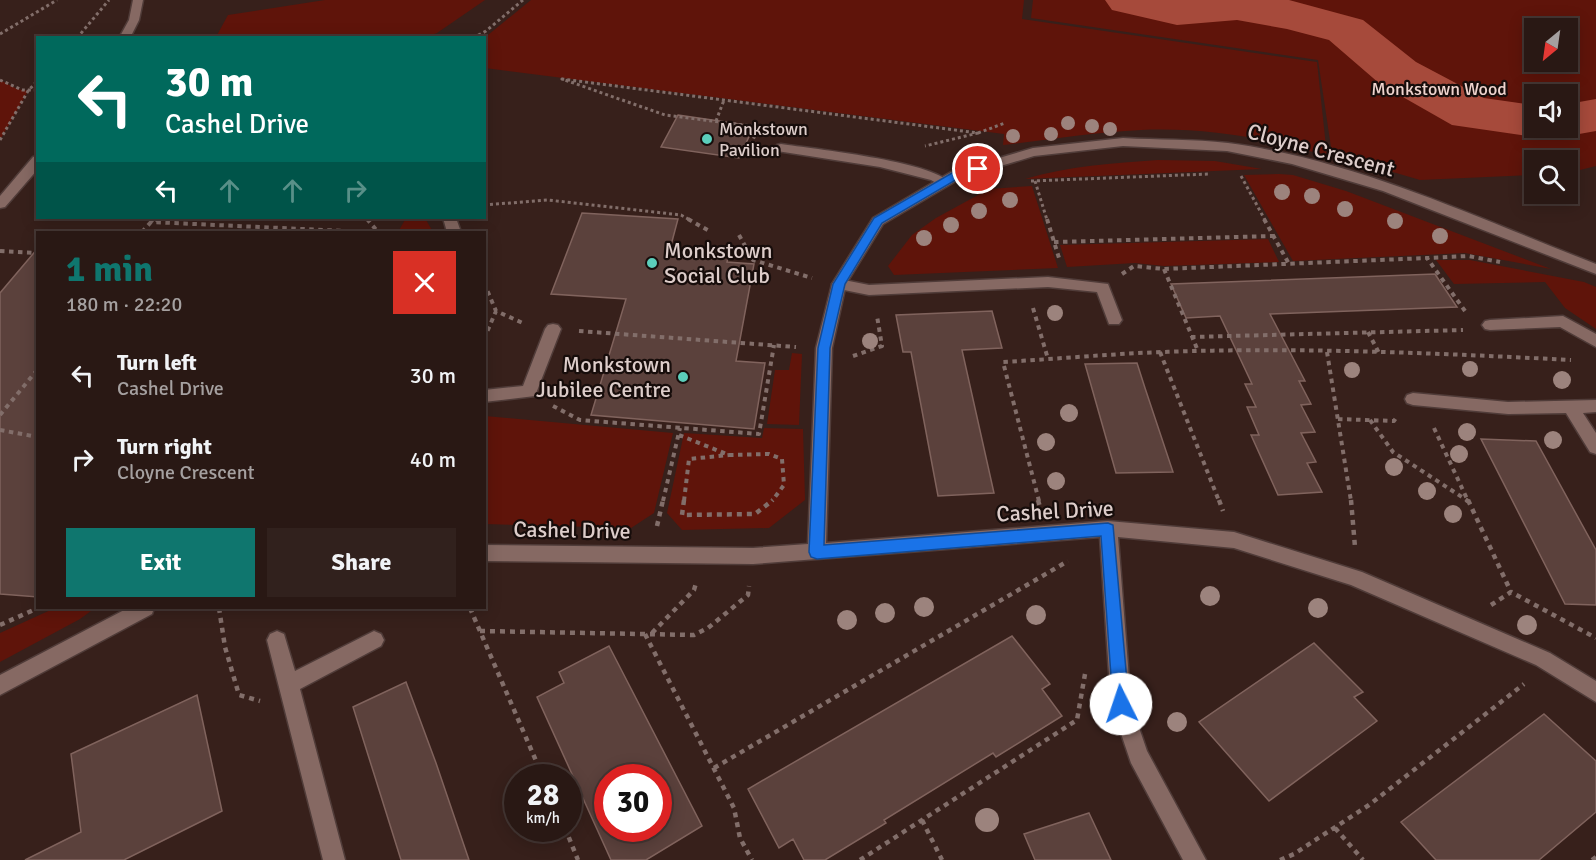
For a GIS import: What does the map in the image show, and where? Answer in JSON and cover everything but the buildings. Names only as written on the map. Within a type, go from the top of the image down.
[{"type":"street","points":[[125,36],[134,20],[138,0]]},
{"type":"street","name":"Cloyne Crescent","points":[[817,552],[824,348],[839,284],[878,221],[956,175],[1034,152],[1123,142],[1227,147],[1294,160],[1388,188],[1596,269]]},
{"type":"street","points":[[781,148],[880,163],[936,177],[943,183]]},
{"type":"street","points":[[0,204],[36,162]]},
{"type":"street","points":[[839,284],[869,290],[1048,282],[1103,288],[1114,320]]},
{"type":"street","points":[[1490,324],[1563,321],[1596,341]]},
{"type":"street","points":[[486,396],[529,392],[553,329]]},
{"type":"street","points":[[1413,399],[1508,408],[1596,406]]},
{"type":"street","points":[[1571,407],[1596,447]]},
{"type":"street","points":[[1108,529],[1121,704],[1137,756],[1195,860]]},
{"type":"street","name":"Cashel Drive","points":[[486,553],[753,556],[1108,529],[1234,540],[1355,578],[1543,659],[1596,692]]},
{"type":"street","points":[[0,685],[133,610]]},
{"type":"street","points":[[277,640],[334,860]]},
{"type":"street","points":[[289,684],[374,640]]},
{"type":"path","points":[[0,34],[57,0]]},
{"type":"path","points":[[79,36],[109,0]]},
{"type":"path","points":[[477,36],[523,0]]},
{"type":"path","points":[[781,148],[751,144],[759,127],[665,115],[562,79],[978,133]]},
{"type":"path","points":[[0,80],[17,89],[36,90]]},
{"type":"path","points":[[0,140],[28,91],[36,82]]},
{"type":"path","points":[[716,121],[724,100]]},
{"type":"path","points":[[916,148],[978,133],[1005,123]]},
{"type":"path","points":[[1289,264],[1239,173],[1272,172],[1294,160]]},
{"type":"path","points":[[978,169],[1023,181],[1215,174]]},
{"type":"path","points":[[1035,181],[1054,242],[1274,236]]},
{"type":"path","points":[[486,205],[548,200],[681,215],[711,232]]},
{"type":"path","points":[[143,231],[152,219]]},
{"type":"path","points":[[151,222],[158,219]]},
{"type":"path","points":[[367,219],[377,231]]},
{"type":"path","points":[[151,222],[345,231]]},
{"type":"path","points":[[739,236],[753,260],[839,284]]},
{"type":"path","points":[[0,251],[36,253]]},
{"type":"path","points":[[1103,288],[1134,266],[1164,269],[1468,256],[1502,262]]},
{"type":"path","points":[[1427,258],[1465,311],[1490,324]]},
{"type":"path","points":[[1164,269],[1198,352]]},
{"type":"path","points":[[486,288],[496,311],[531,327],[824,348]]},
{"type":"path","points":[[486,334],[496,311]]},
{"type":"path","points":[[824,367],[882,346],[877,314]]},
{"type":"path","points":[[1191,337],[1469,330],[1490,324]]},
{"type":"path","points":[[1368,332],[1379,353]]},
{"type":"path","points":[[529,392],[580,420],[759,434],[774,345]]},
{"type":"path","points":[[1047,534],[1003,362],[1160,352],[1379,353],[1573,360]]},
{"type":"path","points":[[1160,352],[1234,540]]},
{"type":"path","points":[[1327,352],[1354,517],[1355,578]]},
{"type":"path","points":[[0,415],[36,372]]},
{"type":"path","points":[[1338,419],[1394,421],[1413,399],[1435,429],[1511,592],[1596,638]]},
{"type":"path","points":[[1370,420],[1393,452],[1469,502]]},
{"type":"path","points":[[650,556],[680,428]]},
{"type":"path","points":[[0,430],[36,437]]},
{"type":"path","points":[[679,435],[729,455],[769,454],[782,459],[784,485],[771,503],[755,514],[682,515],[689,459],[729,455]]},
{"type":"path","points":[[663,476],[669,476]]},
{"type":"path","points":[[714,768],[1056,570],[1108,529]]},
{"type":"path","points":[[480,631],[694,635],[708,628],[748,595],[753,556]]},
{"type":"path","points":[[652,634],[694,590],[704,557]]},
{"type":"path","points":[[1463,624],[1511,592]]},
{"type":"path","points":[[0,625],[36,609]]},
{"type":"path","points":[[219,609],[225,647],[239,695],[295,712]]},
{"type":"path","points":[[470,609],[537,764]]},
{"type":"path","points":[[645,634],[735,808],[740,838],[752,860]]},
{"type":"path","points":[[860,860],[1077,720],[1088,657],[1116,644]]},
{"type":"path","points":[[1280,860],[1294,854],[1369,805],[1525,683],[1543,659]]},
{"type":"path","points":[[922,820],[942,860]]},
{"type":"path","points":[[1335,828],[1363,860]]},
{"type":"path","points":[[571,842],[578,860]]},
{"type":"path","points":[[1592,860],[1596,857]]},
{"type":"green space","points":[[325,0],[485,0],[437,33],[428,36],[217,36],[228,15]]},
{"type":"green space","points":[[531,0],[1024,0],[1022,19],[1317,62],[1327,156],[1258,139],[1188,130],[1124,131],[1003,145],[1004,134],[486,68],[488,35]]},
{"type":"green space","name":"Monkstown Wood","points":[[1033,0],[1596,0],[1596,166],[1578,170],[1578,150],[1524,150],[1524,175],[1420,180],[1332,154],[1318,60],[1031,18]]},
{"type":"green space","points":[[0,80],[17,89],[28,91],[0,140]]},
{"type":"green space","points":[[1158,160],[1215,161],[1262,169],[1025,179],[1075,168]]},
{"type":"green space","points":[[1244,175],[1293,175],[1346,191],[1551,269],[1465,253],[1293,261]]},
{"type":"green space","points":[[1032,186],[1058,268],[894,275],[888,266],[912,235],[936,218],[989,189]]},
{"type":"green space","points":[[405,219],[426,219],[432,231],[399,231]]},
{"type":"green space","points":[[1268,239],[1279,262],[1164,266],[1135,263],[1067,267],[1060,245]]},
{"type":"green space","points":[[1436,260],[1470,260],[1584,282],[1596,287],[1596,329],[1565,308],[1545,282],[1454,284]]},
{"type":"green space","points":[[792,353],[802,354],[799,425],[767,424],[775,370],[789,370]]},
{"type":"green space","points":[[486,416],[673,433],[654,513],[631,528],[486,524]]},
{"type":"green space","points":[[764,428],[803,429],[805,500],[769,528],[682,530],[667,513],[684,433],[762,438]]},
{"type":"green space","points":[[53,609],[94,609],[80,619],[0,662],[0,633]]},
{"type":"waterway","points":[[1129,0],[1177,11],[1237,6],[1292,15],[1346,30],[1398,73],[1471,113],[1524,120]]},
{"type":"waterway","points":[[1578,118],[1596,115]]},
{"type":"place","name":"Monkstown Pavilion","points":[[707,139]]},
{"type":"place","name":"Monkstown Social Club","points":[[652,263]]},
{"type":"place","name":"Monkstown Jubilee Centre","points":[[683,377]]},
{"type":"route","points":[[978,169],[956,175],[878,221],[839,284],[824,348],[817,552],[1108,529],[1121,704]]}]
